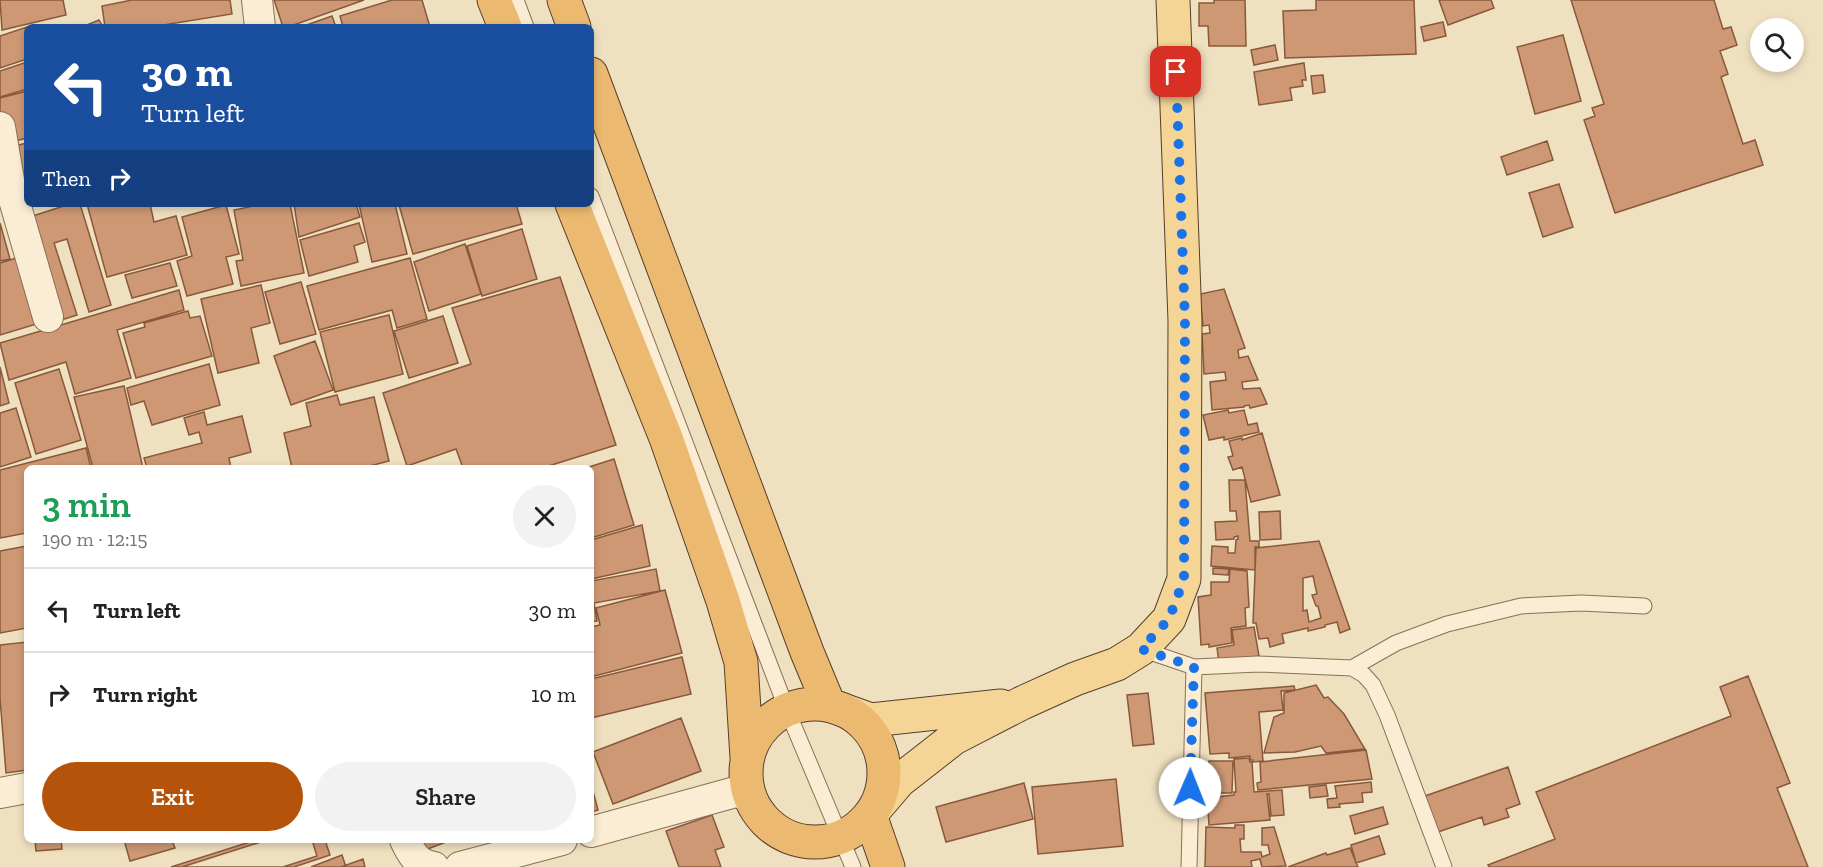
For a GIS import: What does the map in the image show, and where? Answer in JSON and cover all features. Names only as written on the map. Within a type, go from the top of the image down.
[{"type":"highway","points":[[494,0],[503,24]]},
{"type":"highway","points":[[564,0],[573,24]]},
{"type":"highway","points":[[594,82],[807,652],[829,705]]},
{"type":"highway","points":[[573,207],[666,438],[723,600],[741,662],[747,758],[746,780],[751,800],[762,818],[778,832],[807,867]]},
{"type":"highway","points":[[747,758],[754,739],[767,724],[787,710],[802,705],[829,705],[850,713],[872,733],[884,759],[883,789],[870,815],[851,832],[848,858]]},
{"type":"highway","points":[[870,815],[888,867]]},
{"type":"highway","points":[[778,832],[802,841],[828,841],[848,858]]},
{"type":"main road","points":[[870,815],[899,781],[954,738],[1022,703],[1075,679],[1117,664],[1141,649],[1169,619],[1184,579],[1185,321],[1173,0]]},
{"type":"main road","points":[[829,705],[871,720],[1022,703]]},
{"type":"street","points":[[257,0],[260,24]]},
{"type":"street","points":[[0,127],[5,187],[48,317]]},
{"type":"street","points":[[0,793],[24,789]]},
{"type":"street","points":[[594,831],[740,791],[751,800]]},
{"type":"street","points":[[406,843],[411,853],[424,865],[434,867]]},
{"type":"street","points":[[460,867],[551,843]]},
{"type":"lane","points":[[516,0],[525,24]]},
{"type":"lane","points":[[594,204],[787,710],[848,858]]},
{"type":"lane","points":[[1352,668],[1396,643],[1437,628],[1521,606],[1581,603],[1644,606]]},
{"type":"lane","points":[[1141,649],[1194,667],[1258,664],[1352,668],[1364,675],[1372,685],[1387,715],[1444,867]]},
{"type":"lane","points":[[1189,867],[1194,667]]},
{"type":"building","points":[[0,0],[63,0],[66,15],[2,30]]},
{"type":"building","points":[[132,0],[230,0],[232,14],[170,24],[105,24],[102,6]]},
{"type":"building","points":[[274,0],[364,0],[296,24],[282,24]]},
{"type":"building","points":[[392,0],[422,0],[429,24],[342,24],[340,16]]},
{"type":"building","points":[[1214,0],[1245,0],[1246,46],[1209,46],[1208,26],[1199,26],[1199,3],[1214,3]]},
{"type":"building","points":[[1316,0],[1414,0],[1416,54],[1285,58],[1283,11],[1316,10]]},
{"type":"building","points":[[1439,0],[1491,0],[1494,8],[1448,25]]},
{"type":"building","points":[[1571,0],[1714,0],[1723,29],[1731,27],[1737,45],[1720,51],[1728,74],[1721,77],[1743,144],[1755,140],[1763,165],[1615,213],[1584,120],[1595,116],[1592,108],[1604,104]]},
{"type":"building","points":[[332,16],[335,24],[309,24]]},
{"type":"building","points":[[99,20],[101,24],[89,24]]},
{"type":"building","points":[[1443,22],[1446,36],[1424,41],[1421,27]]},
{"type":"building","points":[[24,28],[24,60],[0,68],[0,36]]},
{"type":"building","points":[[1563,35],[1581,101],[1535,114],[1517,47]]},
{"type":"building","points":[[1275,45],[1278,60],[1254,65],[1251,50]]},
{"type":"building","points":[[24,63],[24,90],[0,97],[0,71]]},
{"type":"building","points":[[1304,63],[1306,80],[1302,80],[1303,86],[1290,88],[1292,100],[1259,105],[1254,72]]},
{"type":"building","points":[[1323,75],[1325,92],[1313,94],[1311,76]]},
{"type":"building","points":[[24,92],[24,139],[8,143],[0,113],[0,98]]},
{"type":"building","points":[[1547,141],[1553,160],[1507,175],[1501,157]]},
{"type":"building","points":[[24,144],[24,188],[6,148]]},
{"type":"building","points":[[1559,184],[1573,227],[1543,237],[1529,193]]},
{"type":"building","points":[[61,207],[81,207],[111,305],[89,312],[67,239],[54,243],[77,315],[55,322],[23,219]]},
{"type":"building","points":[[88,207],[151,207],[154,222],[176,216],[187,255],[107,277]]},
{"type":"building","points":[[227,207],[239,254],[226,257],[233,284],[187,296],[177,261],[192,256],[182,217]]},
{"type":"building","points":[[248,207],[291,207],[304,273],[241,286],[236,261],[243,260],[234,210]]},
{"type":"building","points":[[294,207],[357,207],[360,217],[299,237]]},
{"type":"building","points":[[360,207],[396,207],[407,254],[372,262]]},
{"type":"building","points":[[400,207],[517,207],[522,224],[413,254]]},
{"type":"building","points":[[0,223],[10,259],[0,261]]},
{"type":"building","points":[[359,223],[365,242],[354,246],[358,262],[309,276],[300,240]]},
{"type":"building","points":[[522,229],[537,279],[482,296],[467,246]]},
{"type":"building","points":[[465,244],[481,294],[429,311],[414,262]]},
{"type":"building","points":[[23,256],[43,322],[0,335],[0,263]]},
{"type":"building","points":[[410,258],[427,319],[397,328],[392,310],[319,330],[307,286]]},
{"type":"building","points":[[170,263],[177,286],[132,298],[125,275]]},
{"type":"building","points":[[560,277],[616,445],[552,465],[462,465],[456,449],[407,465],[383,393],[471,364],[452,308]]},
{"type":"building","points":[[301,282],[316,334],[280,344],[265,292]]},
{"type":"building","points":[[261,285],[270,323],[251,328],[259,363],[218,373],[201,299]]},
{"type":"building","points":[[1224,289],[1245,348],[1238,350],[1239,358],[1248,356],[1258,380],[1242,382],[1243,389],[1260,388],[1267,404],[1250,408],[1249,405],[1212,410],[1210,382],[1226,380],[1225,372],[1204,374],[1202,334],[1210,333],[1209,325],[1203,326],[1200,294]]},
{"type":"building","points":[[179,290],[184,310],[117,330],[131,378],[75,394],[66,362],[9,380],[0,343]]},
{"type":"building","points":[[188,311],[190,318],[200,316],[212,356],[136,378],[123,333],[145,327],[144,323]]},
{"type":"building","points":[[389,315],[403,374],[335,392],[320,332]]},
{"type":"building","points":[[443,316],[458,363],[409,378],[394,331]]},
{"type":"building","points":[[315,341],[333,390],[291,405],[274,356]]},
{"type":"building","points":[[209,364],[220,405],[152,425],[144,401],[131,405],[127,388]]},
{"type":"building","points":[[0,367],[9,403],[0,406]]},
{"type":"building","points":[[59,369],[81,440],[36,454],[15,383]]},
{"type":"building","points":[[124,386],[142,465],[92,465],[74,397]]},
{"type":"building","points":[[337,395],[340,405],[374,397],[389,461],[374,465],[291,465],[284,433],[311,426],[306,403]]},
{"type":"building","points":[[16,408],[31,457],[0,467],[0,413]]},
{"type":"building","points":[[1228,410],[1229,413],[1244,410],[1248,425],[1257,423],[1259,432],[1224,440],[1224,437],[1209,440],[1203,415]]},
{"type":"building","points":[[204,412],[207,425],[242,416],[251,452],[229,458],[230,465],[146,465],[144,458],[202,443],[199,432],[189,435],[184,418]]},
{"type":"building","points":[[1262,433],[1280,495],[1251,502],[1242,467],[1233,470],[1228,457],[1233,456],[1229,441],[1242,438],[1242,440]]},
{"type":"building","points":[[86,448],[90,465],[24,465],[24,534],[0,538],[0,470]]},
{"type":"building","points":[[614,459],[634,525],[594,537],[594,465]]},
{"type":"building","points":[[1229,480],[1245,480],[1250,541],[1259,541],[1259,547],[1255,547],[1255,570],[1211,566],[1212,546],[1228,547],[1228,553],[1235,553],[1238,539],[1238,536],[1234,539],[1216,540],[1215,522],[1237,521],[1236,511],[1230,511]]},
{"type":"building","points":[[1280,511],[1281,539],[1260,540],[1259,512]]},
{"type":"building","points":[[642,525],[650,566],[594,578],[594,539]]},
{"type":"building","points":[[1319,541],[1350,629],[1340,633],[1337,622],[1308,631],[1308,628],[1282,634],[1284,643],[1270,647],[1268,638],[1259,639],[1256,623],[1253,623],[1256,548]],"holes":[[[1313,576],[1317,594],[1312,595],[1321,618],[1309,622],[1307,610],[1303,611],[1303,578]]]},
{"type":"building","points":[[24,547],[24,629],[0,633],[0,551]]},
{"type":"building","points":[[1213,568],[1229,569],[1228,575],[1213,574]]},
{"type":"building","points":[[656,569],[660,591],[594,603],[594,580]]},
{"type":"building","points":[[1230,569],[1247,571],[1249,607],[1245,608],[1246,626],[1231,628],[1232,643],[1209,647],[1209,644],[1201,645],[1198,597],[1211,595],[1211,582],[1229,582]]},
{"type":"building","points":[[665,590],[682,653],[594,676],[594,626],[600,625],[596,608]]},
{"type":"building","points":[[594,603],[597,621],[594,622]]},
{"type":"building","points":[[1254,627],[1259,656],[1219,662],[1217,648],[1234,645],[1232,630]]},
{"type":"building","points":[[24,642],[24,770],[6,773],[0,698],[0,645]]},
{"type":"building","points":[[682,657],[691,694],[594,717],[594,678]]},
{"type":"building","points":[[1748,676],[1790,783],[1777,788],[1808,867],[1489,867],[1488,865],[1555,839],[1536,792],[1731,716],[1720,687]]},
{"type":"building","points":[[1316,685],[1324,698],[1328,697],[1344,714],[1365,749],[1326,753],[1321,746],[1295,752],[1264,753],[1274,717],[1284,713],[1284,693]]},
{"type":"building","points":[[1294,686],[1295,690],[1281,691],[1283,710],[1259,712],[1263,761],[1253,762],[1250,756],[1229,758],[1229,753],[1210,754],[1205,693]]},
{"type":"building","points":[[1148,693],[1154,744],[1133,746],[1127,695]]},
{"type":"building","points":[[681,718],[701,771],[613,804],[594,752]]},
{"type":"building","points":[[1366,750],[1372,779],[1258,790],[1257,783],[1261,782],[1260,762]]},
{"type":"building","points":[[1249,758],[1252,762],[1254,792],[1282,790],[1284,815],[1271,816],[1269,794],[1267,794],[1270,820],[1209,825],[1207,798],[1234,795],[1236,792],[1234,759]]},
{"type":"building","points":[[1209,761],[1233,761],[1232,793],[1208,793]]},
{"type":"building","points":[[1508,767],[1520,804],[1506,809],[1509,817],[1484,825],[1482,817],[1435,833],[1422,797]]},
{"type":"building","points":[[1116,779],[1123,846],[1038,854],[1032,787]]},
{"type":"building","points":[[1371,782],[1372,792],[1362,793],[1363,802],[1339,804],[1340,807],[1328,808],[1327,799],[1337,798],[1335,786]]},
{"type":"building","points":[[1024,783],[1033,819],[946,842],[936,807]]},
{"type":"building","points":[[1326,785],[1328,796],[1310,798],[1309,787]]},
{"type":"building","points":[[594,795],[598,810],[594,811]]},
{"type":"building","points":[[1383,807],[1388,824],[1355,834],[1350,816]]},
{"type":"building","points":[[712,815],[724,847],[715,850],[721,867],[679,867],[666,831]]},
{"type":"building","points":[[1235,825],[1244,825],[1244,839],[1240,839],[1241,852],[1261,852],[1262,857],[1270,854],[1268,845],[1262,845],[1262,828],[1274,827],[1286,866],[1262,867],[1260,859],[1251,861],[1252,867],[1205,867],[1206,827],[1235,828]]},
{"type":"building","points":[[1379,836],[1385,854],[1356,863],[1351,845]]},
{"type":"building","points":[[35,843],[61,843],[62,849],[36,851]]},
{"type":"building","points":[[125,843],[173,843],[175,848],[130,861]]},
{"type":"building","points":[[247,843],[313,843],[317,856],[283,867],[171,867]]},
{"type":"building","points":[[258,843],[326,843],[330,855],[294,867],[182,867]]},
{"type":"building","points":[[417,843],[443,843],[420,852]]},
{"type":"building","points":[[1350,848],[1358,867],[1288,867],[1326,853],[1327,855]]},
{"type":"building","points":[[342,855],[346,867],[311,867]]},
{"type":"building","points":[[363,859],[365,867],[341,867]]},
{"type":"route","points":[[1176,72],[1185,321],[1184,579],[1169,619],[1141,649],[1194,667],[1190,788]]}]
